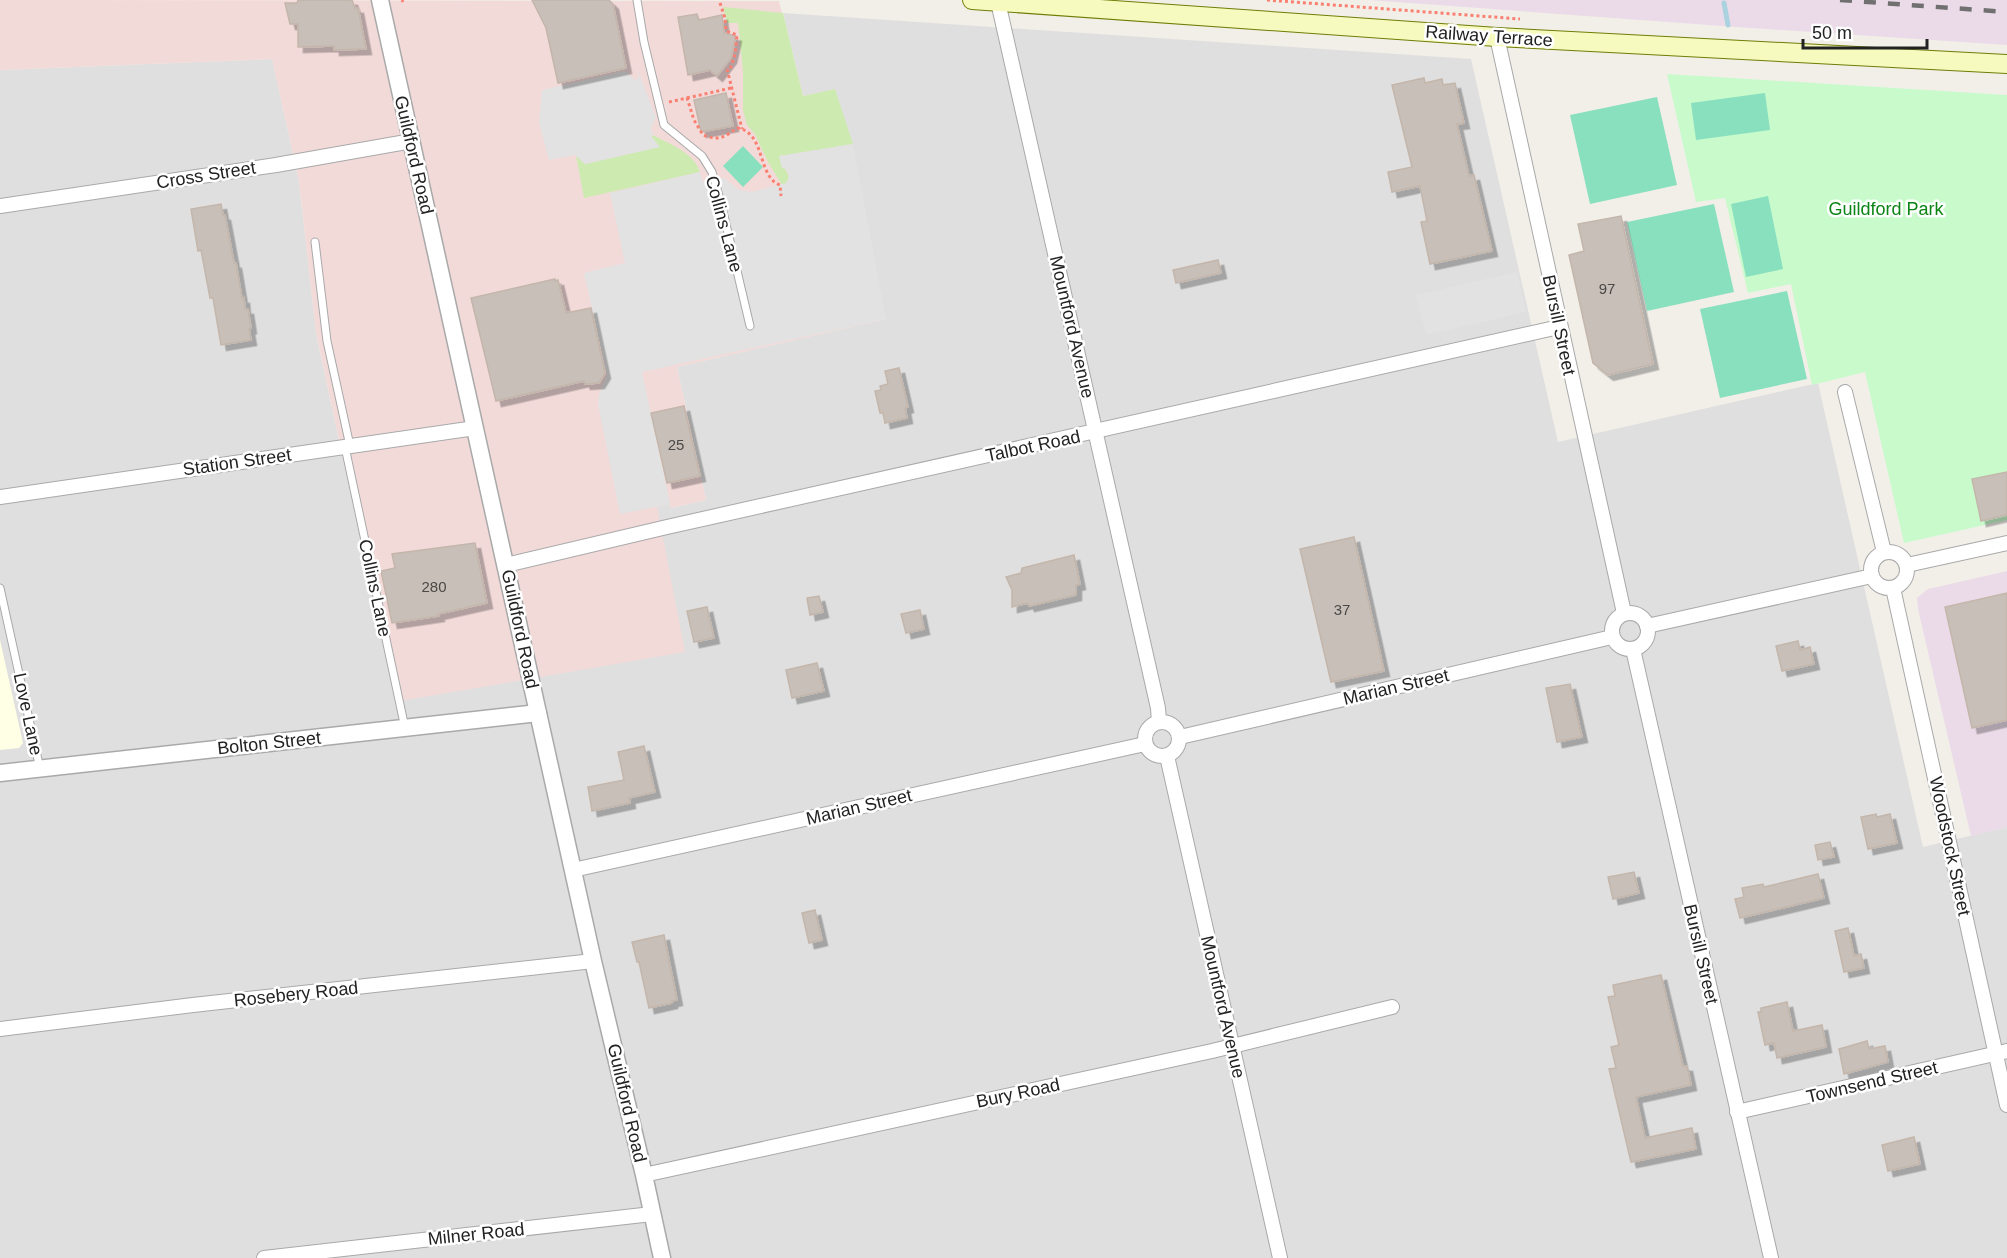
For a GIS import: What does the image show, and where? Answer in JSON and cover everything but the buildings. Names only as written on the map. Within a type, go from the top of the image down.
[{"type":"main road","name":"Railway Terrace","points":[[972,0],[1497,37],[2007,64]]},
{"type":"street","name":"Guildford Road","points":[[380,0],[592,961],[662,1258]]},
{"type":"street","name":"Mountford Avenue","points":[[998,2],[1158,708],[1159,722]]},
{"type":"street","name":"Bursill Street","points":[[1497,37],[1559,327],[1624,613]]},
{"type":"street","name":"Cross Street","points":[[0,206],[276,165],[412,141]]},
{"type":"street","name":"Talbot Road","points":[[506,565],[1559,327]]},
{"type":"street","points":[[1845,392],[1884,552]]},
{"type":"street","name":"Station Street","points":[[0,497],[475,428]]},
{"type":"street","points":[[1907,565],[2007,543]]},
{"type":"street","points":[[1884,552],[1895,552],[1907,565],[1905,579],[1893,588],[1878,584],[1872,576],[1872,564],[1878,555],[1884,552]]},
{"type":"street","points":[[1647,626],[1872,576]]},
{"type":"street","name":"Woodstock Street","points":[[1893,588],[2001,1053],[2007,1105]]},
{"type":"street","points":[[1624,613],[1636,613],[1641,616],[1647,626],[1645,640],[1633,649],[1623,648],[1612,637],[1612,625],[1624,613]]},
{"type":"street","name":"Marian Street","points":[[1180,737],[1612,637]]},
{"type":"street","name":"Bursill Street","points":[[1633,649],[1771,1258]]},
{"type":"street","name":"Bolton Street","points":[[0,773],[538,713]]},
{"type":"street","points":[[1159,722],[1175,727],[1180,737],[1176,751],[1162,757],[1151,753],[1145,738],[1149,728],[1159,722]]},
{"type":"street","name":"Marian Street","points":[[573,870],[1146,744]]},
{"type":"street","name":"Mountford Avenue","points":[[1167,756],[1280,1258]]},
{"type":"street","name":"Rosebery Road","points":[[0,1029],[193,1005],[592,961]]},
{"type":"street","name":"Bury Road","points":[[644,1175],[1232,1046],[1392,1007]]},
{"type":"street","name":"Townsend Street","points":[[1737,1112],[2001,1053]]},
{"type":"street","name":"Milner Road","points":[[264,1258],[652,1214]]},
{"type":"lane","name":"Collins Lane","points":[[637,0],[664,125],[702,156],[712,172],[750,326]]},
{"type":"lane","name":"Collins Lane","points":[[315,242],[327,341],[405,728]]},
{"type":"lane","name":"Love Lane","points":[[0,588],[40,769]]},
{"type":"path","points":[[1267,0],[1521,19]]},
{"type":"path","points":[[720,3],[725,18],[726,32],[737,34],[735,54],[731,67],[727,69],[742,129],[755,140],[774,183],[780,185],[781,196]]},
{"type":"path","points":[[658,104],[731,88]]},
{"type":"path","points":[[687,98],[696,126],[703,135],[713,139],[720,138],[737,128],[742,129]]},
{"type":"shaded area","points":[[0,0],[779,1],[803,96],[835,89],[886,319],[677,367],[706,500],[671,508],[670,504],[657,507],[685,652],[395,702],[316,333],[299,181],[272,59],[0,70]]},
{"type":"shaded area","points":[[1369,0],[2007,0],[2007,45],[1736,27]]},
{"type":"shaded area","points":[[783,13],[1471,59],[1558,442],[1818,383],[1923,847],[2007,827],[2007,1258],[0,1258],[0,70],[272,59],[299,181],[316,333],[395,702],[657,506],[670,504],[671,508],[706,500],[677,367],[886,319],[835,89],[803,96]]},
{"type":"shaded area","points":[[636,66],[656,117],[651,128],[653,135],[651,136],[660,147],[585,164],[575,155],[549,160],[539,123],[542,90],[625,71],[636,81],[639,76]]},
{"type":"shaded area","points":[[853,144],[886,319],[642,372],[670,504],[620,514],[598,404],[599,394],[607,375],[584,273],[625,263],[610,193],[700,172],[703,182],[724,178],[739,190],[752,192],[786,183],[789,177],[787,170],[782,168],[779,156]]},
{"type":"shaded area","points":[[1517,272],[1526,312],[1426,335],[1416,295]]},
{"type":"shaded area","points":[[2007,571],[2007,827],[1971,836],[1917,598],[1928,589]]},
{"type":"shaded area","points":[[0,640],[23,743],[19,748],[0,750]]},
{"type":"green space","points":[[723,7],[783,13],[803,96],[835,89],[853,144],[780,156],[789,177],[782,185],[755,134],[747,125],[743,110],[743,71],[738,23],[727,23]]},
{"type":"green space","name":"Guildford Park","points":[[1667,74],[2007,95],[2007,520],[1904,543],[1865,372],[1812,385],[1791,284],[1748,293],[1725,198],[1696,202]]},
{"type":"green space","points":[[1765,93],[1770,130],[1696,140],[1691,103]]},
{"type":"green space","points":[[1657,97],[1677,185],[1590,204],[1570,115]]},
{"type":"green space","points":[[651,136],[687,154],[693,159],[700,172],[584,198],[576,155],[585,164],[659,147]]},
{"type":"green space","points":[[743,146],[763,167],[743,187],[723,166]]},
{"type":"green space","points":[[1768,196],[1783,269],[1746,277],[1731,204]]},
{"type":"green space","points":[[1714,204],[1734,292],[1647,311],[1627,222]]},
{"type":"green space","points":[[1787,291],[1807,379],[1720,398],[1700,309]]},
{"type":"waterway","points":[[1724,3],[1728,25]]},
{"type":"railway","points":[[1840,0],[2007,12]]}]
